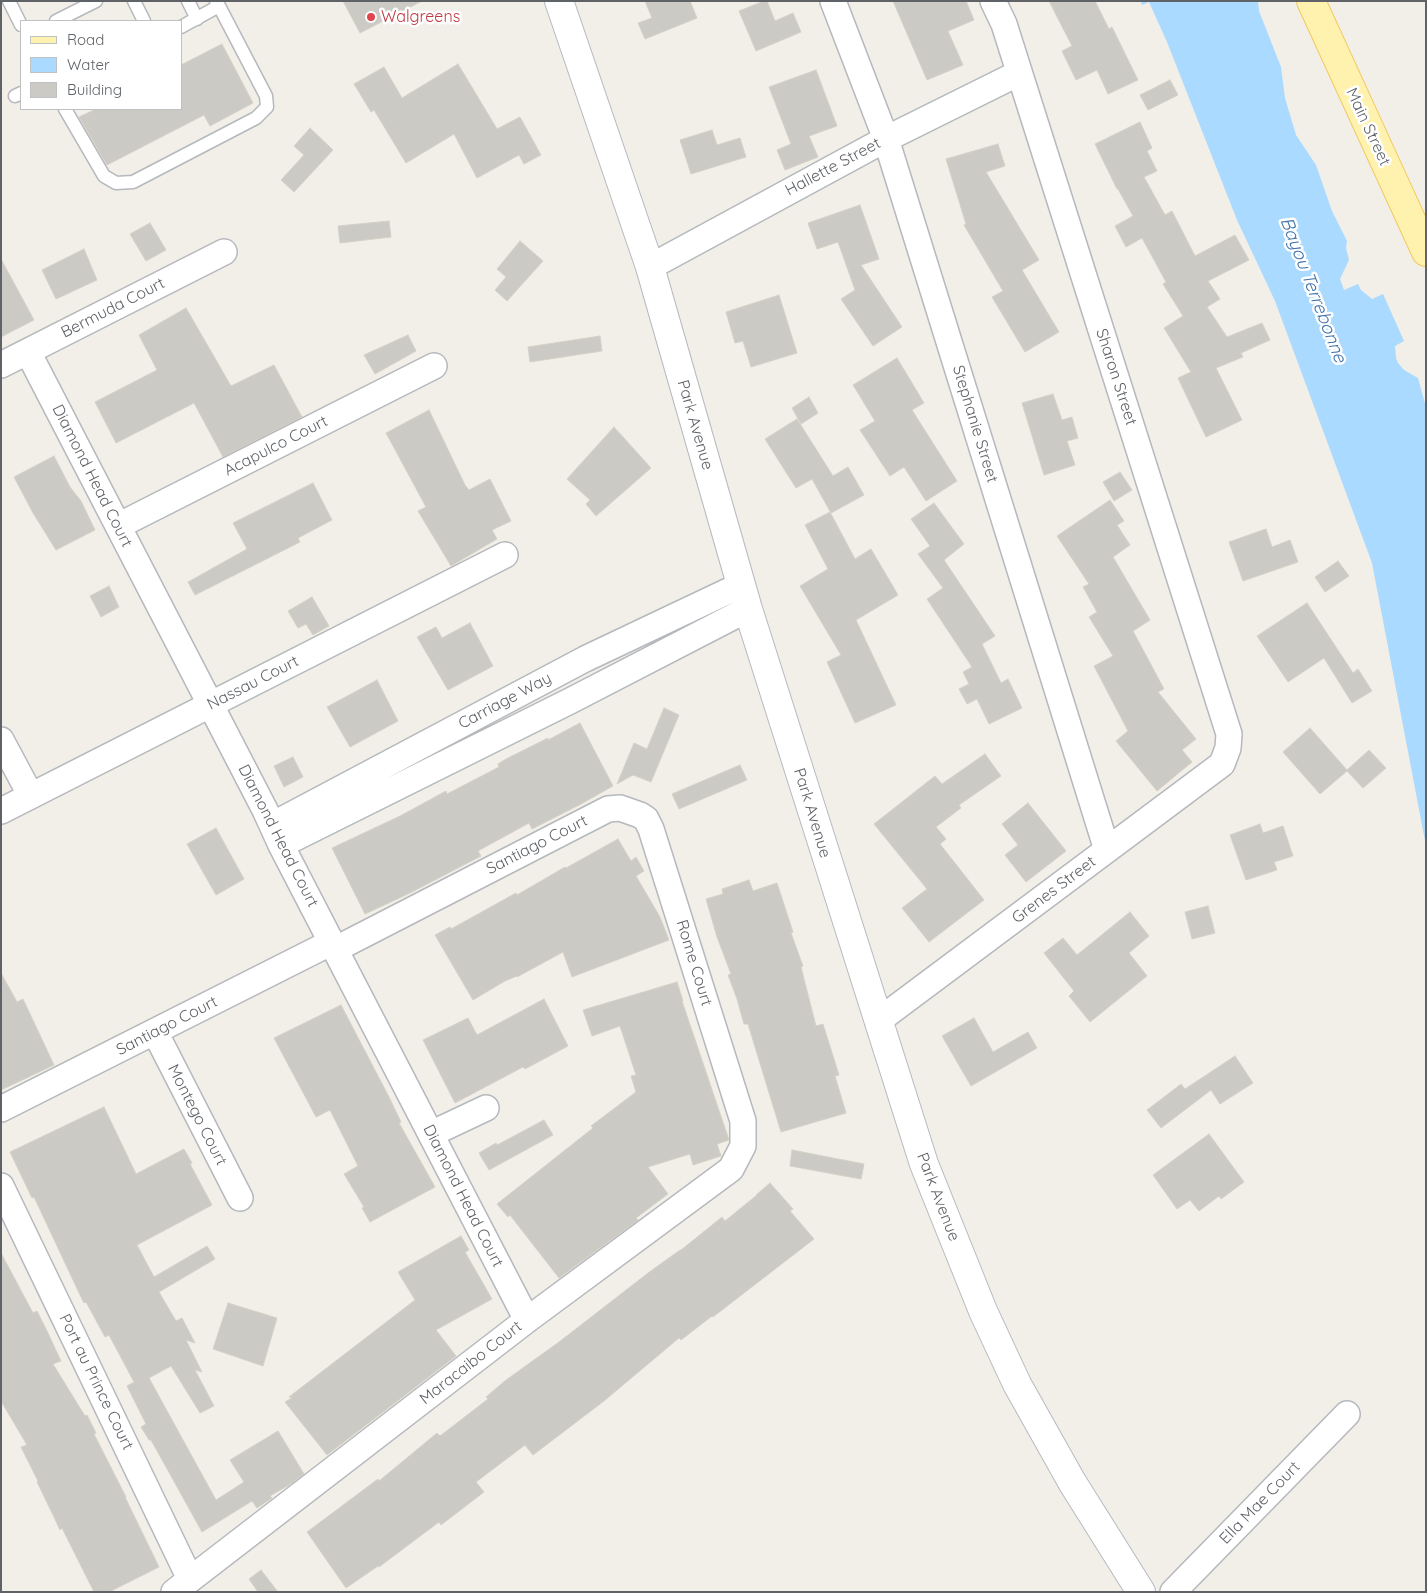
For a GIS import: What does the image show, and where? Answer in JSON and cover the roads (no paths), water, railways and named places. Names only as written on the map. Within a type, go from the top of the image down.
[{"type":"main road","name":"Park Avenue","points":[[559,1],[650,267],[745,597],[924,1164],[991,1327],[1018,1384],[1072,1482],[1141,1592]]},
{"type":"main road","name":"Main Street","points":[[1311,1],[1426,252]]},
{"type":"street","name":"Stephanie Street","points":[[833,1],[886,139],[1107,850]]},
{"type":"street","name":"Sharon Street","points":[[994,1],[1004,24],[1229,734],[1228,748],[1225,755]]},
{"type":"street","name":"Hallette Street","points":[[650,267],[886,139],[1019,73]]},
{"type":"street","name":"Bermuda Court","points":[[1,365],[224,252]]},
{"type":"street","name":"Diamond Head Court","points":[[28,352],[527,1320]]},
{"type":"street","name":"Acapulco Court","points":[[118,526],[434,366]]},
{"type":"street","name":"Nassau Court","points":[[1,811],[505,554]]},
{"type":"street","name":"Carriage Way","points":[[276,835],[502,719],[585,658],[745,597]]},
{"type":"street","points":[[1,740],[31,796]]},
{"type":"street","name":"Grenes Street","points":[[878,1021],[1222,764],[1225,755]]},
{"type":"street","name":"Santiago Court","points":[[1,1109],[608,809],[620,808],[634,813]]},
{"type":"street","name":"Rome Court","points":[[634,813],[646,819],[652,829],[743,1122]]},
{"type":"street","name":"Montego Court","points":[[154,1032],[240,1198]]},
{"type":"street","points":[[431,1134],[486,1108]]},
{"type":"street","name":"Maracaibo Court","points":[[182,1585],[527,1320],[731,1169],[743,1146],[743,1122]]},
{"type":"street","name":"Port au Prince Court","points":[[1,1186],[182,1585]]},
{"type":"street","name":"Ella Mae Court","points":[[1173,1592],[1347,1414]]},
{"type":"lane","points":[[9,1],[20,23]]},
{"type":"lane","points":[[58,20],[96,1]]},
{"type":"lane","points":[[134,1],[144,20]]},
{"type":"lane","points":[[188,1],[197,18]]},
{"type":"lane","points":[[66,110],[104,176],[116,183],[133,182],[256,118],[266,107],[266,96],[217,4],[182,27]]},
{"type":"water","name":"Bayou Terrebonne","points":[[1141,1],[1258,1],[1259,11],[1281,67],[1285,98],[1296,135],[1316,165],[1332,211],[1347,241],[1346,248],[1349,260],[1340,279],[1344,290],[1358,284],[1361,290],[1372,299],[1383,294],[1404,341],[1395,346],[1398,363],[1404,370],[1418,378],[1426,407],[1426,846],[1372,563],[1275,301],[1237,220],[1167,42],[1149,2],[1142,5]]},
{"type":"place","name":"Walgreens","points":[[371,17]]}]
